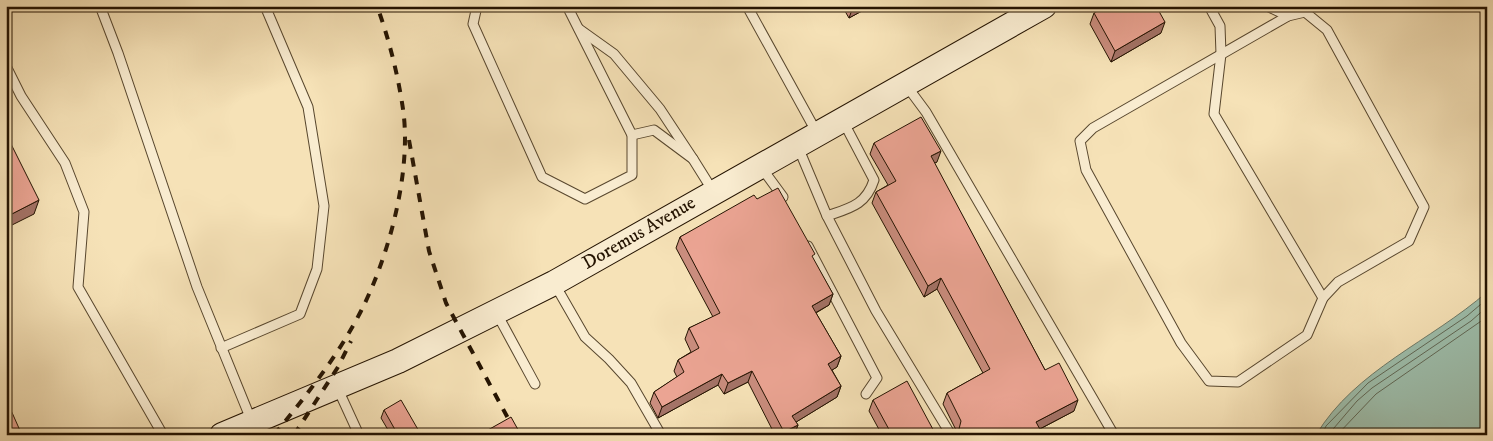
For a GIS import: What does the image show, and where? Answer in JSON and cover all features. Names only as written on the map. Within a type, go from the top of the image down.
[{"type":"main road","name":"Doremus Avenue","points":[[222,435],[398,360],[554,283],[712,191],[1044,6]]},
{"type":"lane","points":[[100,6],[122,63],[197,287],[252,422]]},
{"type":"lane","points":[[221,348],[300,314],[317,270],[324,206],[308,107],[265,6]]},
{"type":"lane","points":[[477,6],[473,24],[542,176],[585,199],[632,175],[632,135],[566,6]]},
{"type":"lane","points":[[747,6],[817,133]]},
{"type":"lane","points":[[1209,6],[1220,26],[1221,54],[1214,114],[1323,298]]},
{"type":"lane","points":[[1267,6],[1288,16]]},
{"type":"lane","points":[[1304,12],[1327,30],[1424,207],[1409,241],[1338,282],[1323,298],[1307,335],[1238,382],[1209,381],[1181,343],[1086,170],[1080,141],[1093,128],[1288,16],[1304,12]]},
{"type":"lane","points":[[578,28],[614,54],[660,109],[694,159],[712,191]]},
{"type":"lane","points":[[6,66],[21,96],[64,163],[84,212],[78,288],[163,435]]},
{"type":"lane","points":[[905,84],[926,112],[1114,435]]},
{"type":"lane","points":[[827,216],[852,208],[863,200],[870,193],[874,180],[842,119]]},
{"type":"lane","points":[[632,135],[654,130],[694,159]]},
{"type":"lane","points":[[797,144],[827,216],[876,311],[951,435]]},
{"type":"lane","points":[[759,165],[786,203]]},
{"type":"lane","points":[[804,238],[877,378],[866,394]]},
{"type":"lane","points":[[554,283],[585,337],[631,383],[661,435]]},
{"type":"lane","points":[[496,311],[535,384]]},
{"type":"lane","points":[[337,387],[359,435]]},
{"type":"water","points":[[1487,292],[1487,435],[1316,435],[1332,412],[1372,374],[1465,310]]},
{"type":"building","points":[[1107,6],[1156,6],[1165,22],[1115,51],[1094,13]]},
{"type":"building","points":[[921,117],[941,151],[931,156],[1045,370],[1059,363],[1078,400],[1036,422],[1043,435],[961,435],[959,429],[961,421],[947,393],[990,369],[941,278],[928,286],[876,192],[896,181],[874,143]]},
{"type":"building","points":[[6,134],[39,200],[6,217]]},
{"type":"building","points":[[778,188],[815,254],[812,256],[833,294],[812,306],[841,356],[828,364],[841,386],[792,416],[798,425],[784,432],[752,371],[728,383],[722,374],[662,407],[654,392],[684,372],[678,360],[699,348],[689,328],[720,313],[680,237],[754,195],[757,199]]},
{"type":"building","points":[[907,381],[936,435],[892,435],[873,400]]},
{"type":"building","points":[[6,399],[22,435],[6,435]]},
{"type":"building","points":[[401,400],[420,433],[417,435],[398,435],[384,410]]},
{"type":"building","points":[[511,417],[521,435],[479,435]]},
{"type":"railway","points":[[274,435],[321,375],[352,328],[381,265],[396,213],[404,159],[405,133],[403,109],[393,57],[377,6]]},
{"type":"railway","points":[[409,140],[429,251],[446,303],[517,435]]},
{"type":"railway","points":[[294,435],[338,367],[351,341]]}]
